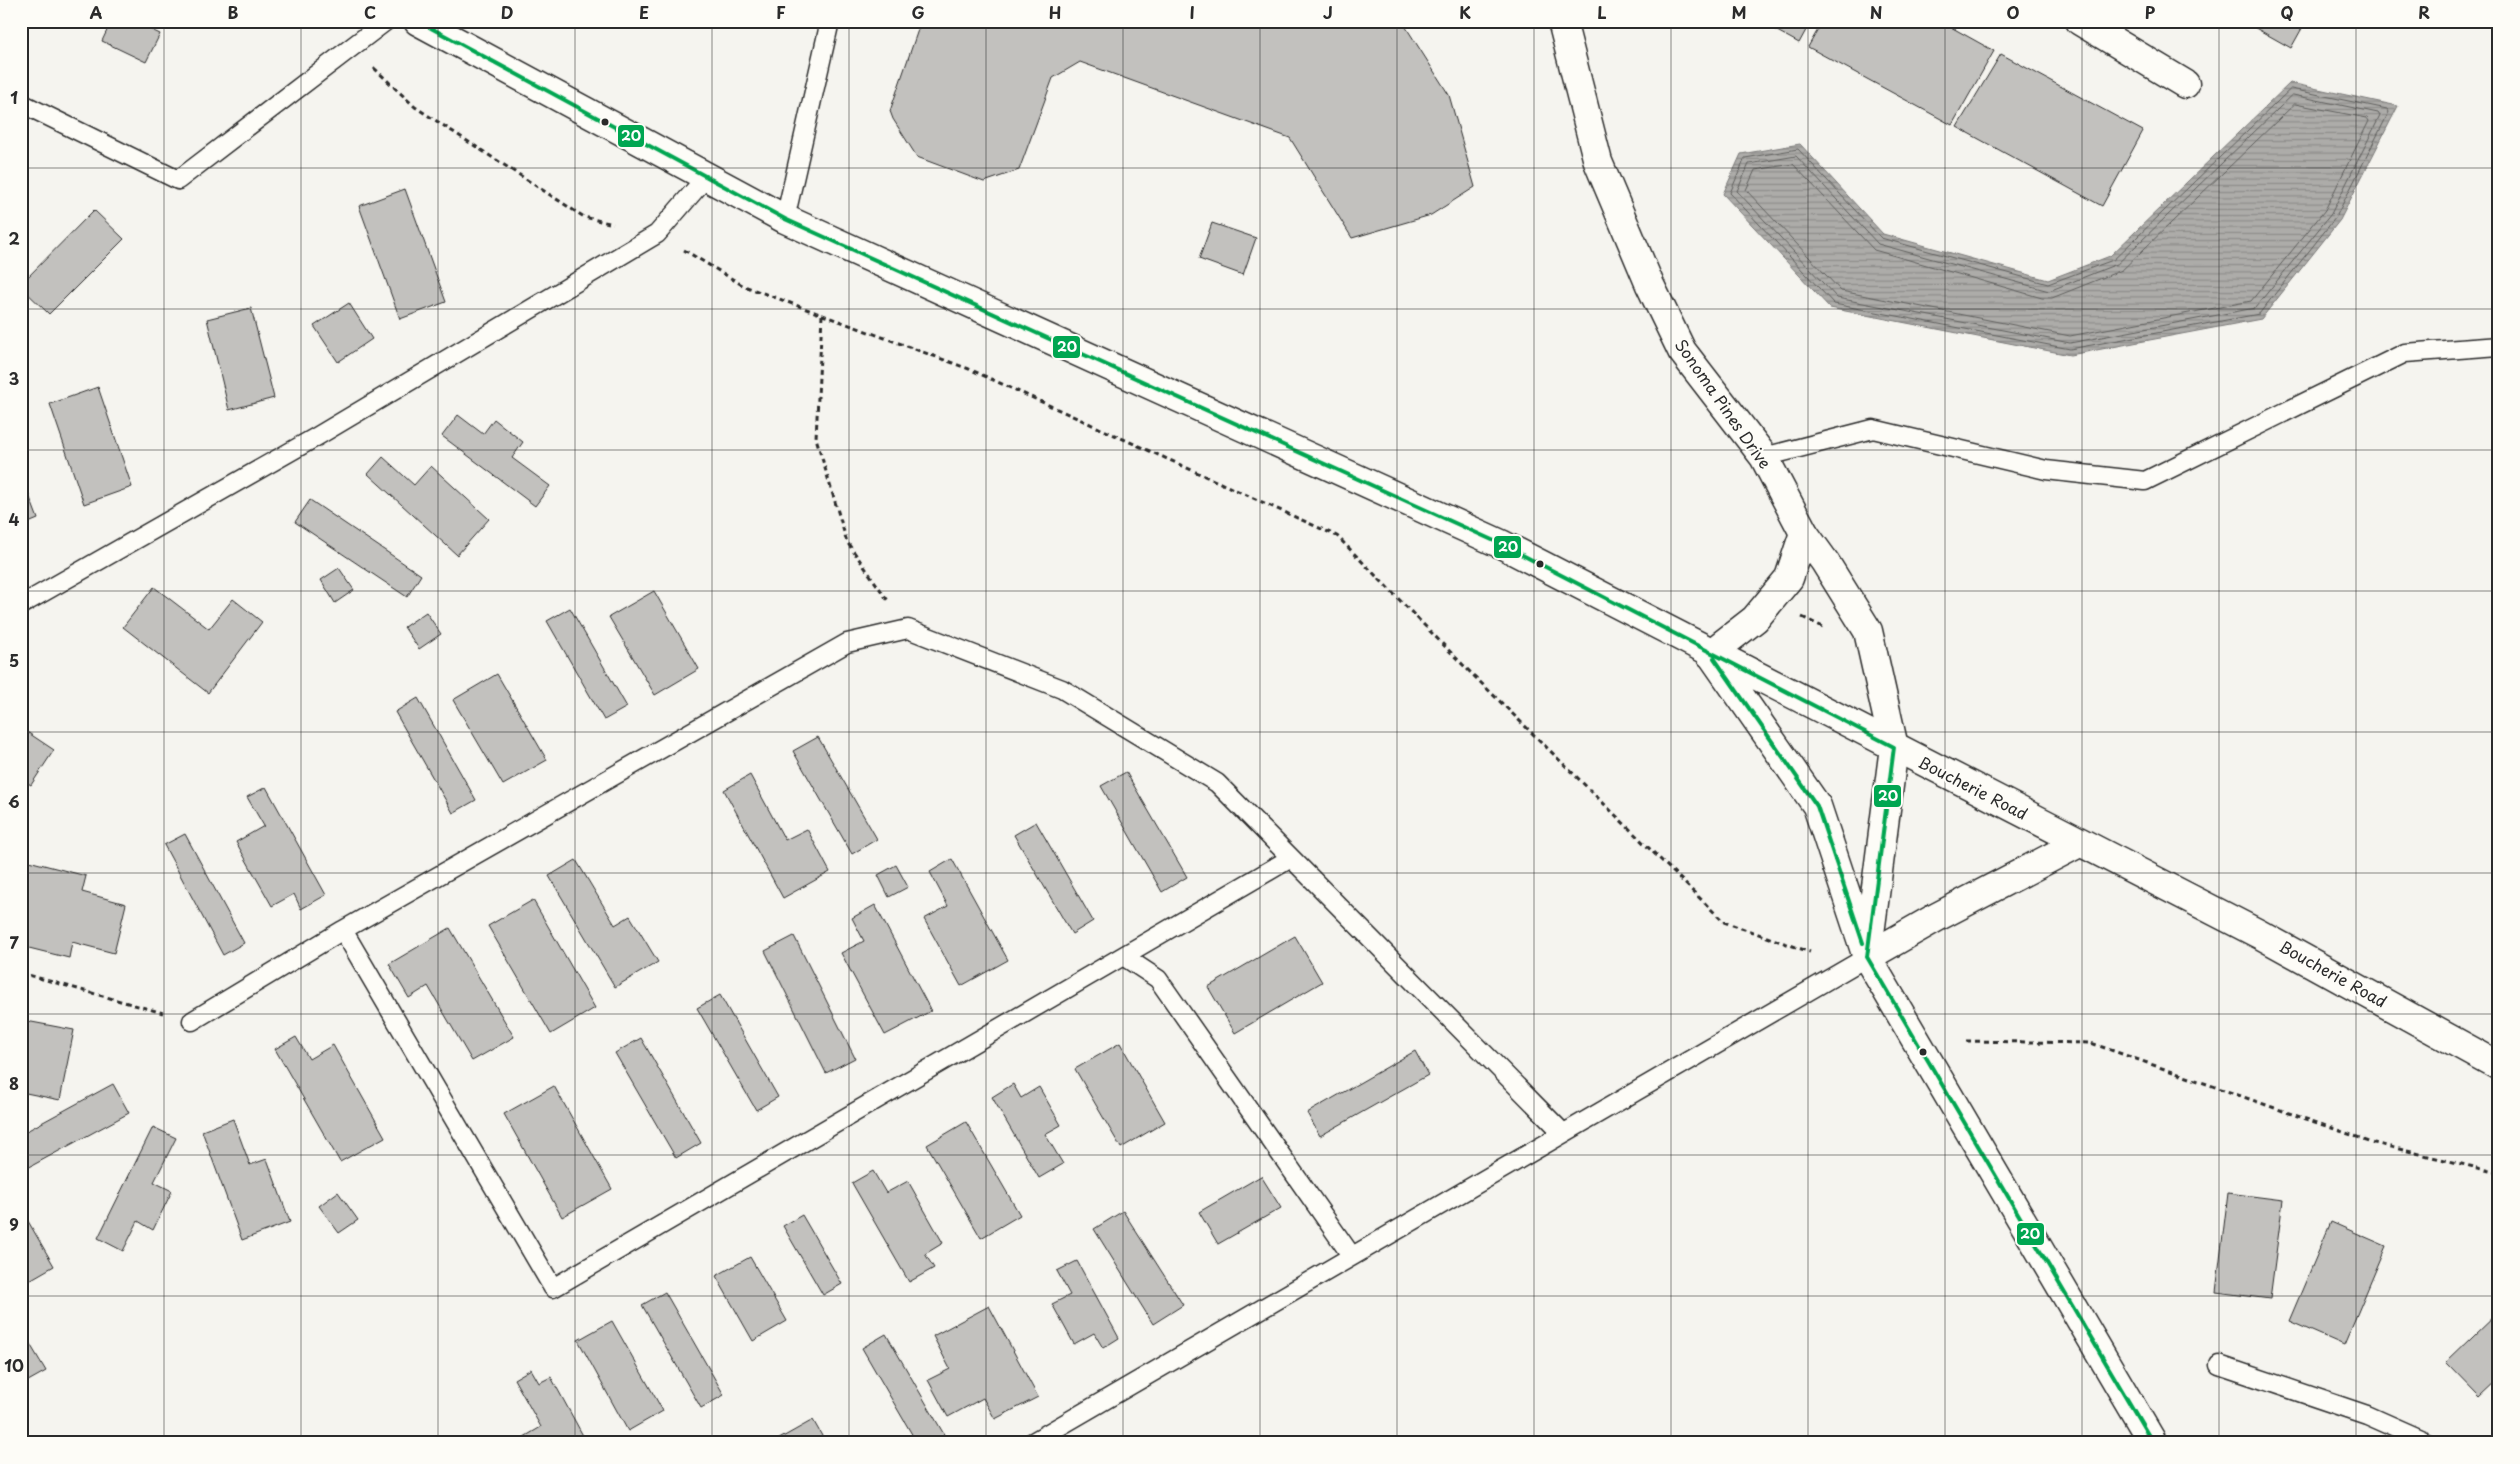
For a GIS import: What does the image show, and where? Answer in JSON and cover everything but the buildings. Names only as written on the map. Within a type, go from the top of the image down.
[{"type":"main road","name":"Boucherie Road","points":[[418,21],[785,219],[1501,544],[1710,654],[2259,934],[2499,1066]]},
{"type":"main road","name":"Sonoma Pines Drive","points":[[1562,21],[1598,162],[1650,285],[1682,351],[1764,457],[1804,533],[1825,562],[1868,631],[1894,747],[1868,957]]},
{"type":"main road","points":[[2080,21],[2185,84]]},
{"type":"main road","points":[[1804,533],[1789,578],[1755,619],[1710,654],[1817,806],[1868,957],[2152,1443]]},
{"type":"main road","points":[[1868,957],[1937,917],[2078,843]]},
{"type":"lane","points":[[21,103],[178,180],[386,21]]},
{"type":"lane","points":[[785,219],[830,21]]},
{"type":"lane","points":[[21,605],[316,437],[657,234],[707,176]]},
{"type":"lane","points":[[1764,457],[1873,429],[2046,470],[2145,481],[2406,353],[2499,346]]},
{"type":"lane","points":[[192,1021],[343,930],[847,644],[908,629],[1062,689],[1217,783],[1563,1133]]},
{"type":"lane","points":[[343,930],[553,1288],[1291,858]]},
{"type":"lane","points":[[1123,956],[1158,979],[1351,1255]]},
{"type":"lane","points":[[1031,1443],[1351,1255],[1868,957]]},
{"type":"lane","points":[[2219,1365],[2367,1415],[2430,1443]]},
{"type":"path","points":[[352,47],[415,107],[584,217],[657,234],[744,286],[969,369],[1337,536],[1470,672],[1724,922],[1810,952]]},
{"type":"path","points":[[822,315],[816,438],[847,542],[908,629]]},
{"type":"path","points":[[1796,614],[1831,632]]},
{"type":"path","points":[[21,973],[192,1021]]},
{"type":"path","points":[[1966,1041],[2090,1043],[2374,1143],[2499,1173]]},
{"type":"water","points":[[2290,83],[2398,106],[2340,220],[2261,319],[2070,355],[1830,308],[1723,194],[1741,154],[1800,144],[1883,234],[2048,280],[2110,256]]},
{"type":"transit line","name":"20","points":[[418,21],[785,219],[1501,544],[1894,747],[1867,957],[2153,1443]]},
{"type":"transit line","name":"20","points":[[1714,658],[1817,806],[1863,943]]}]
